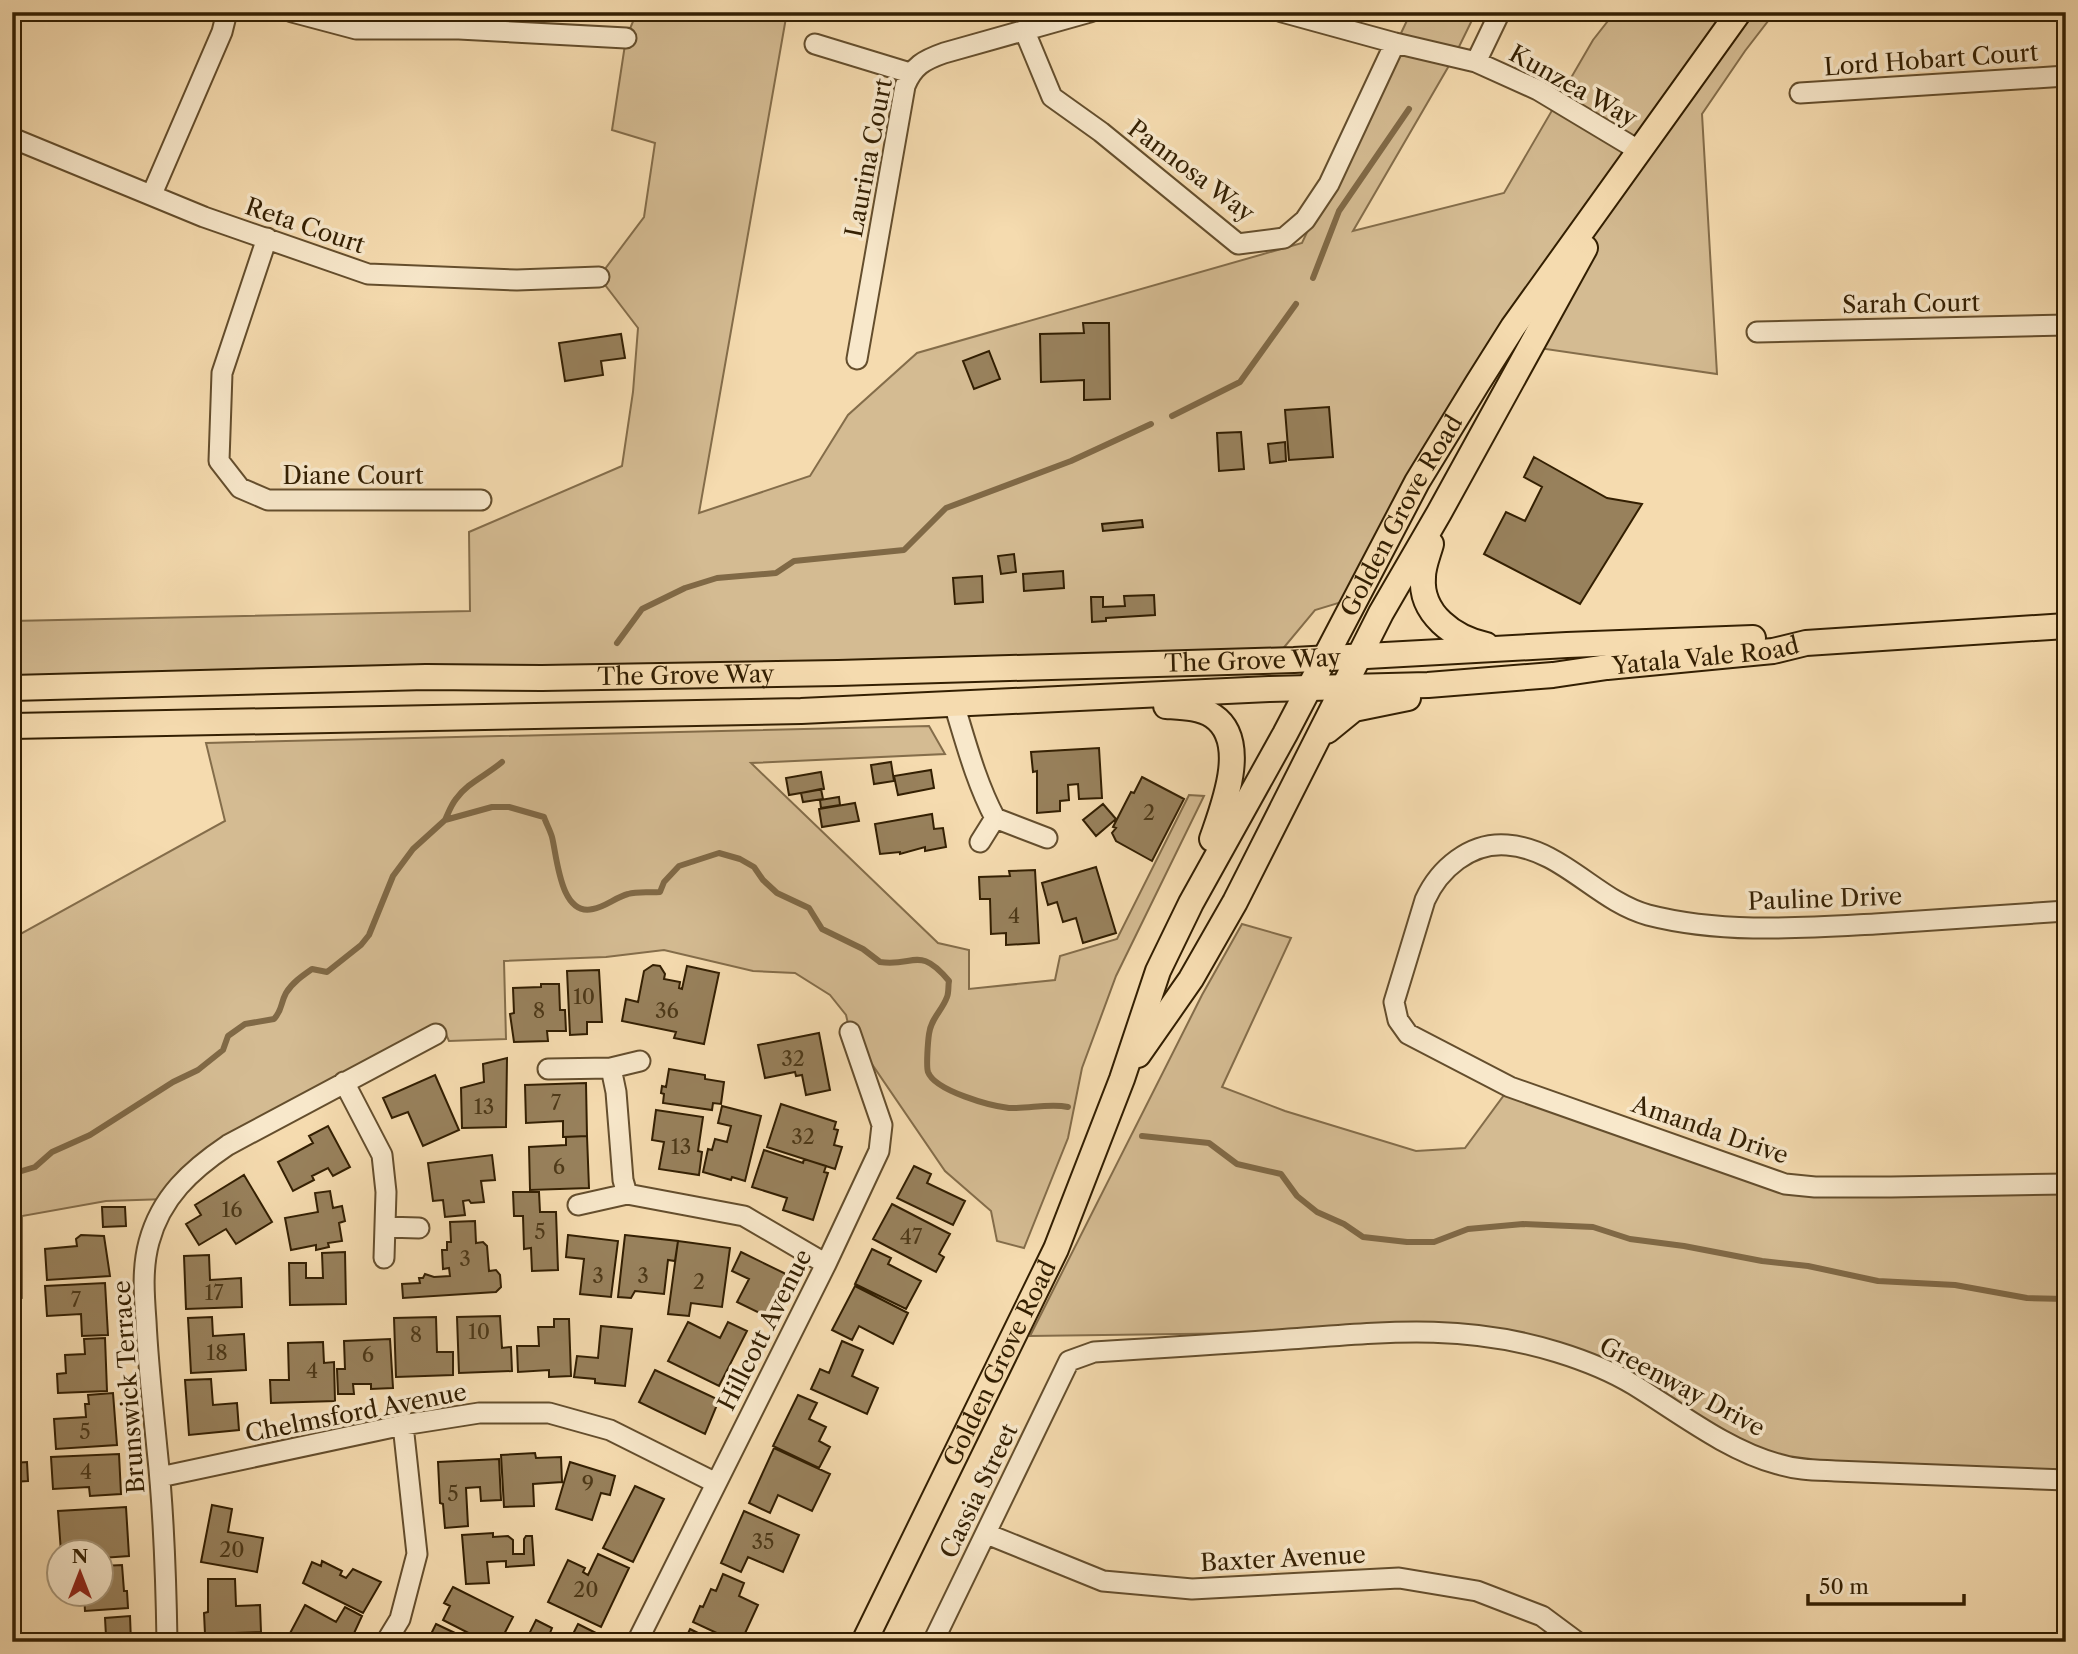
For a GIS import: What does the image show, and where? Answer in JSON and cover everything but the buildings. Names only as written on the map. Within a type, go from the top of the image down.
[{"type":"main road","name":"Golden Grove Road","points":[[864,1642],[1056,1249],[1122,1079],[1158,971],[1191,902],[1310,688],[1417,482],[1477,384],[1513,327],[1739,12]]},
{"type":"main road","name":"Golden Grove Road","points":[[1122,1079],[1191,979],[1235,902],[1381,613],[1532,348],[1634,157]]},
{"type":"main road","points":[[1440,513],[1422,578],[1424,593],[1433,614],[1449,629],[1468,640],[1509,648]]},
{"type":"main road","name":"Yatala Vale Road","points":[[1344,687],[1487,680],[1773,651],[1806,643],[2066,626]]},
{"type":"main road","points":[[1360,656],[1765,637],[1806,643]]},
{"type":"main road","name":"The Grove Way","points":[[12,688],[426,677],[825,674],[1360,656]]},
{"type":"main road","points":[[1319,739],[1340,718],[1354,709],[1426,696],[1487,680]]},
{"type":"main road","name":"The Grove Way","points":[[12,726],[787,712],[1344,687]]},
{"type":"main road","points":[[1026,701],[1193,708],[1219,720],[1231,749],[1230,780],[1191,902]]},
{"type":"street","points":[[152,194],[222,32],[227,12]]},
{"type":"street","points":[[292,12],[356,29],[459,29],[626,38]]},
{"type":"street","name":"Laurina Court","points":[[857,359],[905,86],[910,73],[922,61],[944,52],[1025,32],[1090,12]]},
{"type":"street","name":"Kunzea Way","points":[[1282,12],[1476,62],[1538,90],[1634,157]]},
{"type":"street","points":[[1476,62],[1500,12]]},
{"type":"street","name":"Pannosa Way","points":[[1025,32],[1052,97],[1101,132],[1238,244],[1283,238],[1305,220],[1329,184],[1395,43]]},
{"type":"street","points":[[815,44],[910,73]]},
{"type":"street","name":"Lord Hobart Court","points":[[1800,93],[2066,76]]},
{"type":"street","name":"Reta Court","points":[[13,139],[204,217],[368,274],[517,281],[598,277]]},
{"type":"street","name":"Diane Court","points":[[267,238],[222,373],[219,461],[240,488],[268,500],[481,500]]},
{"type":"street","name":"Sarah Court","points":[[1757,332],[2066,325]]},
{"type":"street","points":[[954,704],[972,765],[995,818],[1047,838]]},
{"type":"street","points":[[981,842],[995,818]]},
{"type":"street","name":"Pauline Drive","points":[[1398,986],[1432,885],[1443,871],[1458,859],[1478,849],[1506,845],[1541,852],[1624,906],[1671,919],[1710,924],[1775,930],[2066,911]]},
{"type":"street","name":"Amanda Drive","points":[[1398,986],[1394,1002],[1398,1020],[1408,1034],[1424,1045],[1510,1087],[1785,1184],[1891,1188],[2066,1184]]},
{"type":"street","name":"Hillcott Avenue","points":[[637,1642],[875,1162],[882,1125],[850,1032]]},
{"type":"street","name":"Brunswick Terrace","points":[[167,1642],[160,1476],[146,1341],[144,1285],[149,1240],[163,1207],[184,1178],[228,1145],[436,1034]]},
{"type":"street","points":[[548,1069],[611,1068],[640,1061]]},
{"type":"street","points":[[611,1068],[628,1194]]},
{"type":"street","points":[[344,1082],[382,1155],[386,1192],[384,1258]]},
{"type":"street","points":[[578,1205],[628,1194],[744,1216],[826,1264]]},
{"type":"street","points":[[385,1227],[419,1228]]},
{"type":"street","name":"Greenway Drive","points":[[1069,1361],[1094,1352],[1390,1331],[1454,1331],[1513,1340],[1558,1352],[1597,1367],[1632,1384],[1711,1433],[1775,1464],[1798,1469],[2066,1480]]},
{"type":"street","name":"Cassia Street","points":[[933,1642],[1069,1361]]},
{"type":"street","name":"Chelmsford Avenue","points":[[160,1476],[403,1425],[480,1413],[549,1413],[610,1430],[716,1483]]},
{"type":"street","points":[[386,1642],[400,1619],[417,1554],[403,1425]]},
{"type":"street","name":"Baxter Avenue","points":[[987,1534],[1103,1581],[1192,1589],[1399,1578],[1477,1591],[1542,1616],[1577,1642]]},
{"type":"shaded area","points":[[637,12],[787,12],[699,513],[810,476],[848,415],[917,353],[1302,243],[1411,12],[1476,12],[1454,57],[1353,231],[1504,193],[1593,40],[1615,12],[1775,12],[1702,114],[1717,374],[1532,347],[1623,176],[1355,598],[1315,610],[1276,657],[12,687],[12,621],[470,611],[469,532],[622,466],[633,392],[638,328],[599,277],[644,217],[655,143],[612,130],[626,38]]},
{"type":"shaded area","points":[[929,726],[945,754],[751,763],[938,943],[969,950],[969,989],[1055,980],[1060,956],[1117,939],[1189,795],[1204,796],[1116,976],[1082,1068],[1068,1138],[1024,1248],[997,1241],[991,1211],[945,1171],[850,1032],[846,1015],[830,995],[795,973],[753,971],[664,950],[606,957],[504,961],[506,1039],[449,1041],[444,1030],[228,1145],[167,1199],[106,1201],[22,1216],[22,1298],[12,1301],[12,1062],[17,1059],[13,938],[225,821],[206,743]]},
{"type":"shaded area","points":[[1242,924],[1291,938],[1222,1087],[1285,1111],[1416,1151],[1465,1148],[1510,1087],[1771,1179],[2066,1183],[2066,1477],[1775,1464],[1557,1352],[1390,1331],[1030,1336],[1202,995]]},
{"type":"waterway","points":[[1313,278],[1339,211],[1409,109]]},
{"type":"waterway","points":[[1172,416],[1240,382],[1296,304]]},
{"type":"waterway","points":[[617,643],[642,609],[685,588],[717,578],[776,573],[794,561],[904,550],[946,508],[1071,461],[1151,424]]},
{"type":"waterway","points":[[445,820],[461,793],[502,762]]},
{"type":"waterway","points":[[12,1177],[15,1173],[35,1167],[52,1152],[90,1135],[173,1082],[198,1070],[223,1050],[228,1036],[245,1024],[274,1019],[286,993],[298,980],[312,969],[327,972],[361,945],[369,935],[393,876],[413,849],[445,820],[492,807],[509,807],[544,817],[552,837],[562,883],[573,904],[582,909],[597,908],[632,893],[660,892],[664,882],[679,866],[719,853],[740,859],[754,867],[777,893],[809,908],[822,929],[863,949],[880,962],[923,960],[939,970],[949,981],[947,997],[930,1028],[927,1065],[933,1079],[964,1096],[1001,1107],[1068,1107]]},
{"type":"waterway","points":[[1142,1136],[1209,1143],[1237,1164],[1281,1174],[1297,1196],[1317,1212],[1344,1224],[1363,1237],[1434,1242],[1468,1229],[1523,1224],[1593,1227],[1630,1239],[1808,1266],[1878,1281],[1955,1285],[2027,1298],[2066,1299]]}]
